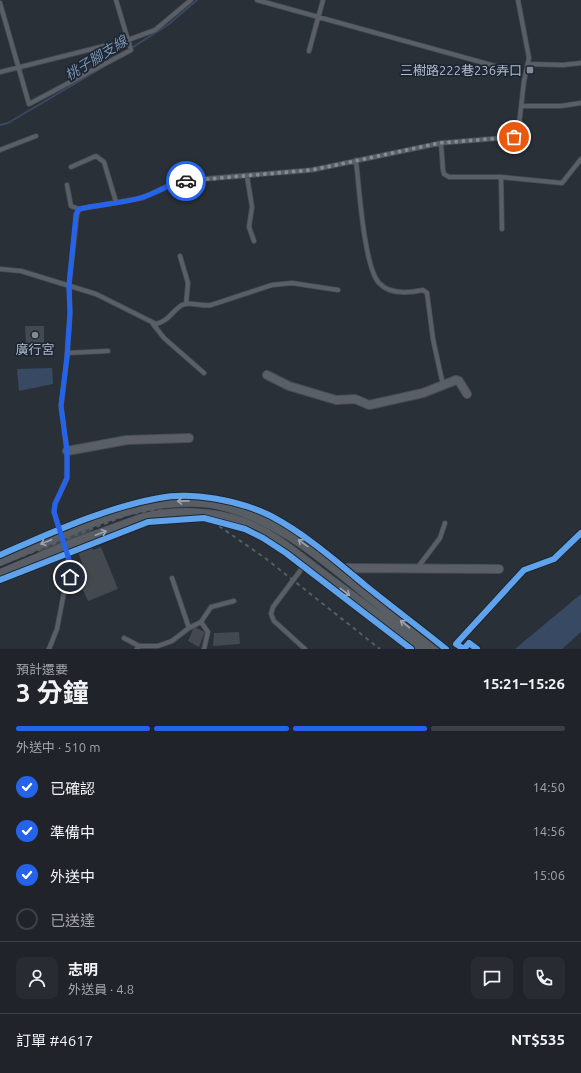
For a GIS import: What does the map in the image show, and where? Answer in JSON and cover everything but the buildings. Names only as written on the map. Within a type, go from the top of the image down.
[{"type":"street","points":[[267,375],[289,386],[329,398],[336,400],[355,399],[369,405],[422,393],[456,380],[459,381],[467,394]]},
{"type":"street","points":[[67,451],[127,440],[189,438]]},
{"type":"street","points":[[0,560],[100,519],[151,504],[179,501],[207,502],[244,512],[275,525],[300,541],[435,649]]},
{"type":"street","points":[[0,575],[66,547],[143,519],[167,515],[197,514],[243,523],[274,539],[421,649]]},
{"type":"street","points":[[341,573],[344,568],[418,567],[499,570]]},
{"type":"lane","points":[[0,3],[29,104],[131,50],[116,0]]},
{"type":"lane","points":[[0,72],[128,40],[155,30],[191,0]]},
{"type":"lane","points":[[258,0],[510,70]]},
{"type":"lane","points":[[309,51],[323,0]]},
{"type":"lane","points":[[67,185],[71,206],[79,209],[142,198],[179,182],[312,170],[440,143],[514,137],[518,134],[530,58],[518,0]]},
{"type":"lane","points":[[528,64],[564,65],[581,63]]},
{"type":"lane","points":[[522,106],[561,106],[581,103]]},
{"type":"lane","points":[[0,150],[36,136]]},
{"type":"lane","points":[[440,143],[444,174],[449,177],[501,177],[562,183],[581,159]]},
{"type":"lane","points":[[72,167],[96,156],[104,162],[116,202]]},
{"type":"lane","points":[[356,160],[361,209],[372,272],[380,284],[388,289],[403,293],[423,290],[427,293],[433,339],[443,385]]},
{"type":"lane","points":[[247,176],[252,208],[249,227],[254,240]]},
{"type":"lane","points":[[501,177],[502,229]]},
{"type":"lane","points":[[49,649],[57,629],[64,592],[72,572],[66,547],[54,512],[55,504],[67,478],[67,451],[61,406],[68,353],[70,313],[69,285],[76,214],[79,209]]},
{"type":"lane","points":[[180,256],[188,283],[186,304]]},
{"type":"lane","points":[[0,269],[21,271],[69,285],[96,294],[144,317],[151,322],[164,338],[204,373]]},
{"type":"lane","points":[[151,322],[156,324],[167,320],[180,306],[186,304],[204,307],[272,285],[292,283],[338,290]]},
{"type":"lane","points":[[68,353],[108,351]]},
{"type":"lane","points":[[418,567],[440,538],[445,523]]},
{"type":"lane","points":[[305,649],[274,621],[271,614],[273,607],[307,563]]},
{"type":"lane","points":[[172,578],[189,628]]},
{"type":"lane","points":[[124,638],[138,647],[158,646],[172,641],[189,628],[201,622],[210,607],[234,601]]},
{"type":"lane","points":[[201,622],[208,632],[204,649]]},
{"type":"water","points":[[52,368],[53,384],[19,391],[17,369]]},
{"type":"water","points":[[581,594],[581,632],[562,649],[515,649]]},
{"type":"waterway","name":"桃子腳支線","points":[[130,49],[169,24],[197,0]]},
{"type":"waterway","name":"桃子腳支線","points":[[0,125],[8,123],[103,67]]},
{"type":"railway","points":[[0,565],[127,515],[153,510],[184,512],[216,524],[265,558],[380,649]]},
{"type":"cycle path","points":[[0,555],[78,522],[138,502],[172,496],[201,497],[231,502],[271,516],[296,531],[320,548],[446,649]]},
{"type":"cycle path","points":[[0,580],[148,522],[204,518],[245,529],[263,538],[286,553],[411,649]]},
{"type":"cycle path","points":[[477,649],[469,643],[464,649],[456,644],[524,570],[554,559],[581,533]]},
{"type":"way so far","points":[[186,181],[288,174],[440,143],[472,142],[514,137]]},
{"type":"place","name":"三樹路222巷236弄口","points":[[530,70]]},
{"type":"place","name":"廣行宮","points":[[35,335]]},
{"type":"route","points":[[70,577],[72,569],[54,512],[58,496],[66,482],[68,466],[61,406],[67,357],[70,313],[69,285],[76,214],[79,209],[142,198],[163,190],[172,184],[186,181]]}]
